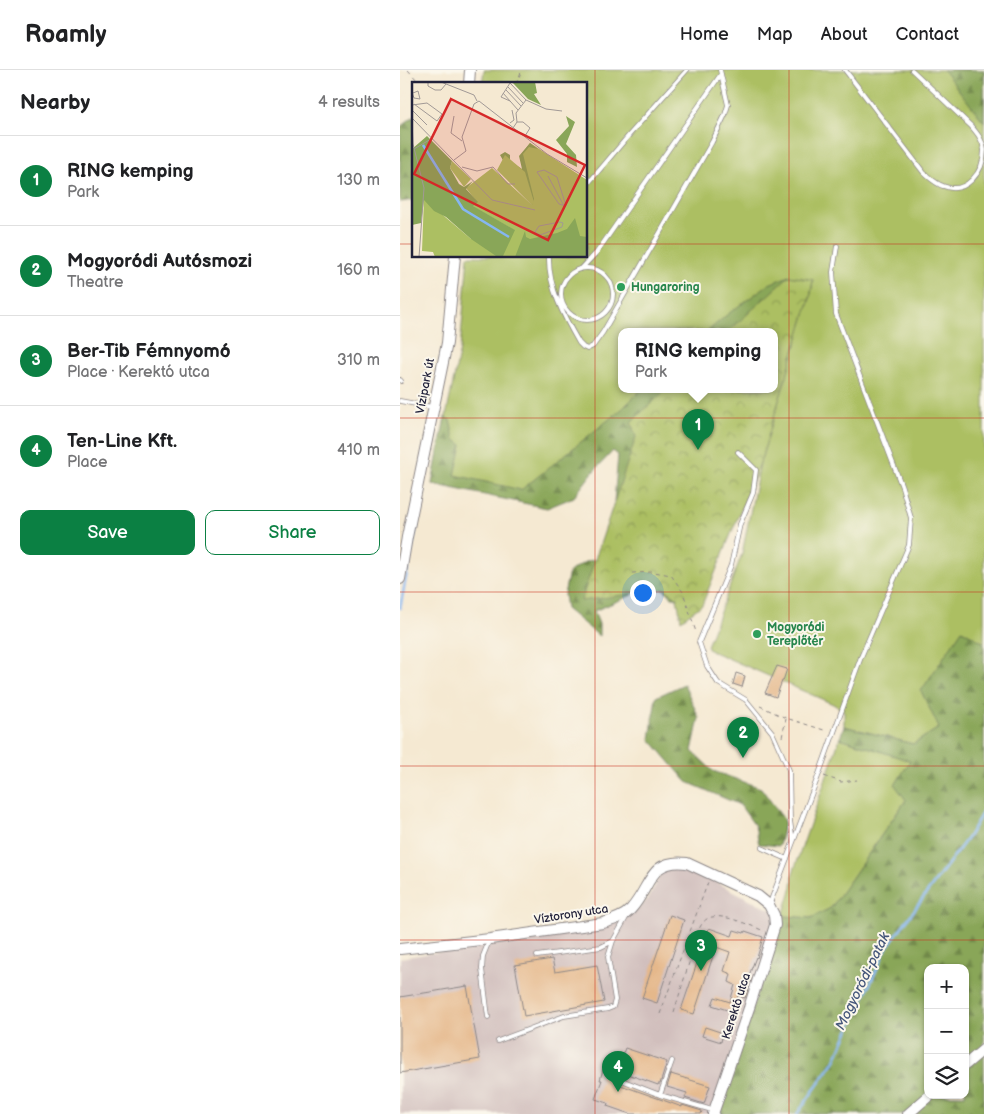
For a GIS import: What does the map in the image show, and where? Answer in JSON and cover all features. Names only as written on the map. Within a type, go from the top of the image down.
[{"type":"street","name":"Vízipark út","points":[[400,579],[403,536],[434,407],[447,342],[455,258]]},
{"type":"street","points":[[631,910],[657,869],[670,862],[686,863],[758,896],[769,905]]},
{"type":"street","name":"Kerektó utca","points":[[714,1112],[775,924],[774,915],[769,905]]},
{"type":"street","name":"Víztorony utca","points":[[400,949],[604,923],[618,918],[631,910]]},
{"type":"street","points":[[969,1062],[984,1049]]},
{"type":"street","points":[[908,1114],[925,1099]]},
{"type":"lane","points":[[588,184],[687,70]]},
{"type":"lane","points":[[845,70],[924,173],[944,187],[954,189],[964,186],[974,180],[979,173],[984,161],[984,148],[971,126],[912,70]]},
{"type":"lane","points":[[549,258],[551,278],[561,307],[579,343],[588,349],[593,346],[603,332],[720,126],[728,105],[721,72]]},
{"type":"lane","points":[[581,269],[590,268],[598,270],[611,282],[613,290],[613,299],[605,314],[589,320],[573,316],[566,310],[561,294],[563,285],[573,272],[581,269],[597,252],[721,72]]},
{"type":"lane","points":[[769,905],[833,737],[861,657],[909,545],[911,518],[902,487],[836,314],[833,272],[837,246]]},
{"type":"lane","points":[[400,401],[434,407]]},
{"type":"lane","points":[[738,452],[756,470],[754,493],[740,524],[731,566],[700,642],[707,666],[718,684],[746,700],[772,732],[789,770],[790,821],[793,843]]},
{"type":"lane","points":[[762,848],[787,859]]},
{"type":"lane","points":[[498,1041],[564,1016],[613,1007],[615,1000],[608,957],[613,941],[631,910]]},
{"type":"lane","points":[[488,1018],[482,969],[483,956],[490,939]]},
{"type":"lane","points":[[537,956],[601,947],[613,941]]},
{"type":"lane","points":[[660,1095],[672,1060]]},
{"type":"lane","points":[[624,1081],[660,1095],[714,1112]]},
{"type":"path","points":[[408,70],[417,80],[422,82]]},
{"type":"path","points":[[517,82],[522,70]]},
{"type":"path","points":[[632,572],[654,572],[671,575],[683,592],[700,642]]},
{"type":"path","points":[[746,700],[786,718],[826,730],[833,737]]},
{"type":"path","points":[[779,748],[786,718]]},
{"type":"path","points":[[819,774],[841,782],[857,780]]},
{"type":"path","points":[[660,1014],[711,874]]},
{"type":"path","points":[[674,1012],[700,927],[706,919],[714,916],[742,922],[772,934]]},
{"type":"shaded area","points":[[682,865],[783,916],[717,1114],[400,1114],[400,958],[599,927],[636,911],[646,901],[661,873],[672,866]]},
{"type":"green space","points":[[484,70],[984,70],[984,643],[962,630],[939,728],[913,744],[844,726],[844,711],[833,704],[709,650],[707,646],[742,554],[760,463],[810,298],[813,281],[734,328],[618,328],[618,393],[663,393],[546,502],[432,484],[460,349],[468,258],[588,258],[588,82],[482,82]]},
{"type":"green space","points":[[943,70],[984,70],[984,122]]},
{"type":"green space","points":[[412,118],[412,200],[400,202],[400,127]]},
{"type":"green space","points":[[789,276],[813,280],[810,298],[778,384],[778,328],[712,328],[769,284]]},
{"type":"green space","points":[[789,276],[813,280],[810,298],[760,463],[702,605],[681,620],[677,598],[665,589],[581,601],[636,437],[631,422],[663,393],[778,393],[778,328],[732,328]]},
{"type":"green space","points":[[638,393],[775,393],[698,600],[672,597],[656,582],[632,585],[632,595],[594,611],[599,624],[599,636],[566,609],[564,594],[569,572],[585,562],[608,556],[622,509],[614,502],[618,455],[613,451],[593,472],[574,497],[547,508],[432,484],[445,417],[450,420],[454,439],[462,445],[455,475],[521,490],[622,409]]},
{"type":"green space","points":[[962,630],[984,643],[984,1114],[717,1114],[783,916],[811,918],[831,908],[906,800],[895,785],[910,761],[840,738],[844,726],[913,744],[939,728],[921,691]]},
{"type":"green space","points":[[684,684],[699,718],[692,751],[713,771],[761,788],[785,821],[779,846],[759,844],[755,826],[740,805],[687,782],[650,739],[656,697]]},
{"type":"green space","points":[[840,738],[911,761],[906,800],[831,908],[811,918],[783,916],[792,886],[793,873]]},
{"type":"building","points":[[777,666],[787,669],[776,697],[765,693]]},
{"type":"building","points":[[736,673],[745,676],[742,687],[733,684]]},
{"type":"building","points":[[670,915],[684,920],[657,1003],[642,998]]},
{"type":"building","points":[[709,928],[732,936],[734,930],[744,933],[745,931],[763,937],[757,958],[748,978],[751,979],[745,998],[738,996],[733,1012],[712,1005],[715,997],[730,1002],[735,985],[729,982],[731,974],[724,971],[730,952],[716,947],[694,1014],[681,1010]]},
{"type":"building","points":[[552,959],[555,972],[597,965],[604,1002],[524,1016],[515,965]]},
{"type":"building","points":[[467,986],[480,1059],[400,1073],[400,997]]},
{"type":"building","points":[[705,1027],[723,1033],[721,1042],[702,1036]]},
{"type":"building","points":[[625,1048],[667,1062],[658,1085],[622,1072],[618,1084],[682,1107],[682,1105],[702,1111],[701,1114],[630,1114],[607,1106],[608,1103],[595,1099],[602,1080],[600,1080],[604,1066],[612,1069],[616,1060],[620,1061]]},
{"type":"building","points":[[671,1074],[710,1086],[704,1104],[685,1098],[687,1093],[667,1087]]},
{"type":"waterway","points":[[400,608],[420,508]]},
{"type":"waterway","name":"Mogyoródi-patak","points":[[797,1114],[834,1062],[887,947],[968,837],[984,810]]},
{"type":"place","name":"Hungaroring","points":[[621,287]]},
{"type":"place","name":"RING kemping","points":[[698,450]]},
{"type":"place","name":"Mogyoródi Tereplőtér","points":[[757,634]]},
{"type":"place","name":"Mogyoródi Autósmozi","points":[[743,758]]},
{"type":"place","name":"Ber-Tib Fémnyomó","points":[[701,971]]},
{"type":"place","name":"Ten-Line Kft.","points":[[618,1092]]}]
